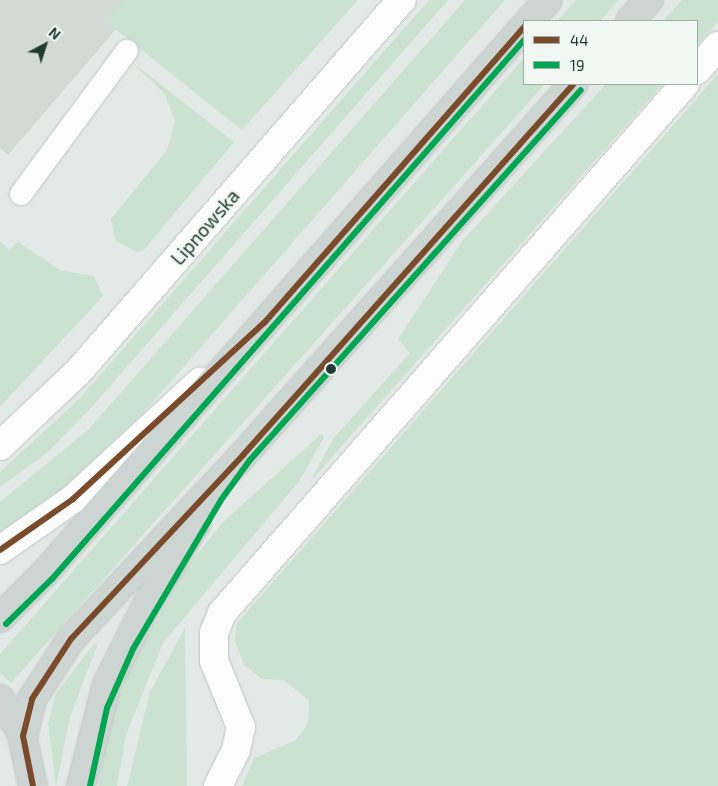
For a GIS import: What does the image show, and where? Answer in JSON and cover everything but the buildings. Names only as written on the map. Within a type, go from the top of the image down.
[{"type":"main road","points":[[530,20],[548,0]]},
{"type":"main road","points":[[631,20],[649,0]]},
{"type":"main road","points":[[0,618],[45,573],[523,28]]},
{"type":"main road","points":[[23,736],[32,699],[71,639],[243,455],[573,85]]},
{"type":"main road","points":[[82,786],[100,705],[125,644],[165,572],[243,455]]},
{"type":"main road","points":[[0,699],[23,736],[32,786]]},
{"type":"street","name":"Lipnowska","points":[[0,446],[79,371],[402,0]]},
{"type":"street","points":[[698,69],[718,46]]},
{"type":"street","points":[[218,786],[236,750],[240,727],[214,661],[214,633],[222,613],[684,85]]},
{"type":"street","points":[[0,550],[73,499],[265,322]]},
{"type":"lane","points":[[21,194],[127,51]]},
{"type":"shaded area","points":[[0,0],[141,0],[8,155],[0,148]]},
{"type":"green space","points":[[124,0],[358,0],[242,130],[105,21]]},
{"type":"green space","points":[[429,0],[448,0],[89,410],[48,452],[0,487],[0,472],[79,399]]},
{"type":"green space","points":[[465,0],[505,0],[145,411],[68,485],[0,533],[0,502],[88,430]]},
{"type":"green space","points":[[576,0],[619,0],[601,20],[558,20]]},
{"type":"green space","points":[[682,0],[718,0],[718,22],[698,45],[698,20],[664,20]]},
{"type":"green space","points":[[128,59],[234,142],[143,251],[136,252],[115,240],[111,219],[167,150],[175,121],[165,94]]},
{"type":"green space","points":[[523,59],[523,85],[544,85],[11,683],[0,673],[0,654]]},
{"type":"green space","points":[[718,74],[718,786],[242,786],[254,758],[296,740],[308,723],[309,701],[284,680],[262,679],[244,665],[235,641],[237,623]]},
{"type":"green space","points":[[605,85],[662,85],[310,482],[333,439],[410,353],[398,339],[463,240]]},
{"type":"green space","points":[[0,241],[9,250],[18,242],[60,270],[94,276],[103,296],[0,407]]},
{"type":"green space","points":[[321,434],[324,437],[300,480],[163,643],[126,735],[117,786],[98,786],[110,723],[128,673],[180,576],[222,523]]},
{"type":"green space","points":[[185,628],[187,786],[127,786],[150,692]]},
{"type":"green space","points":[[94,644],[97,646],[70,717],[56,786],[48,723],[56,693]]},
{"type":"transit line","name":"44","points":[[0,550],[73,499],[265,322],[523,28]]},
{"type":"transit line","name":"19","points":[[6,624],[52,579],[523,41]]},
{"type":"transit line","name":"44","points":[[23,736],[32,699],[71,639],[243,455],[573,85]]},
{"type":"transit line","name":"19","points":[[90,786],[107,708],[133,649],[221,500],[250,460],[581,90]]},
{"type":"transit line","name":"44","points":[[23,736],[33,786]]}]
